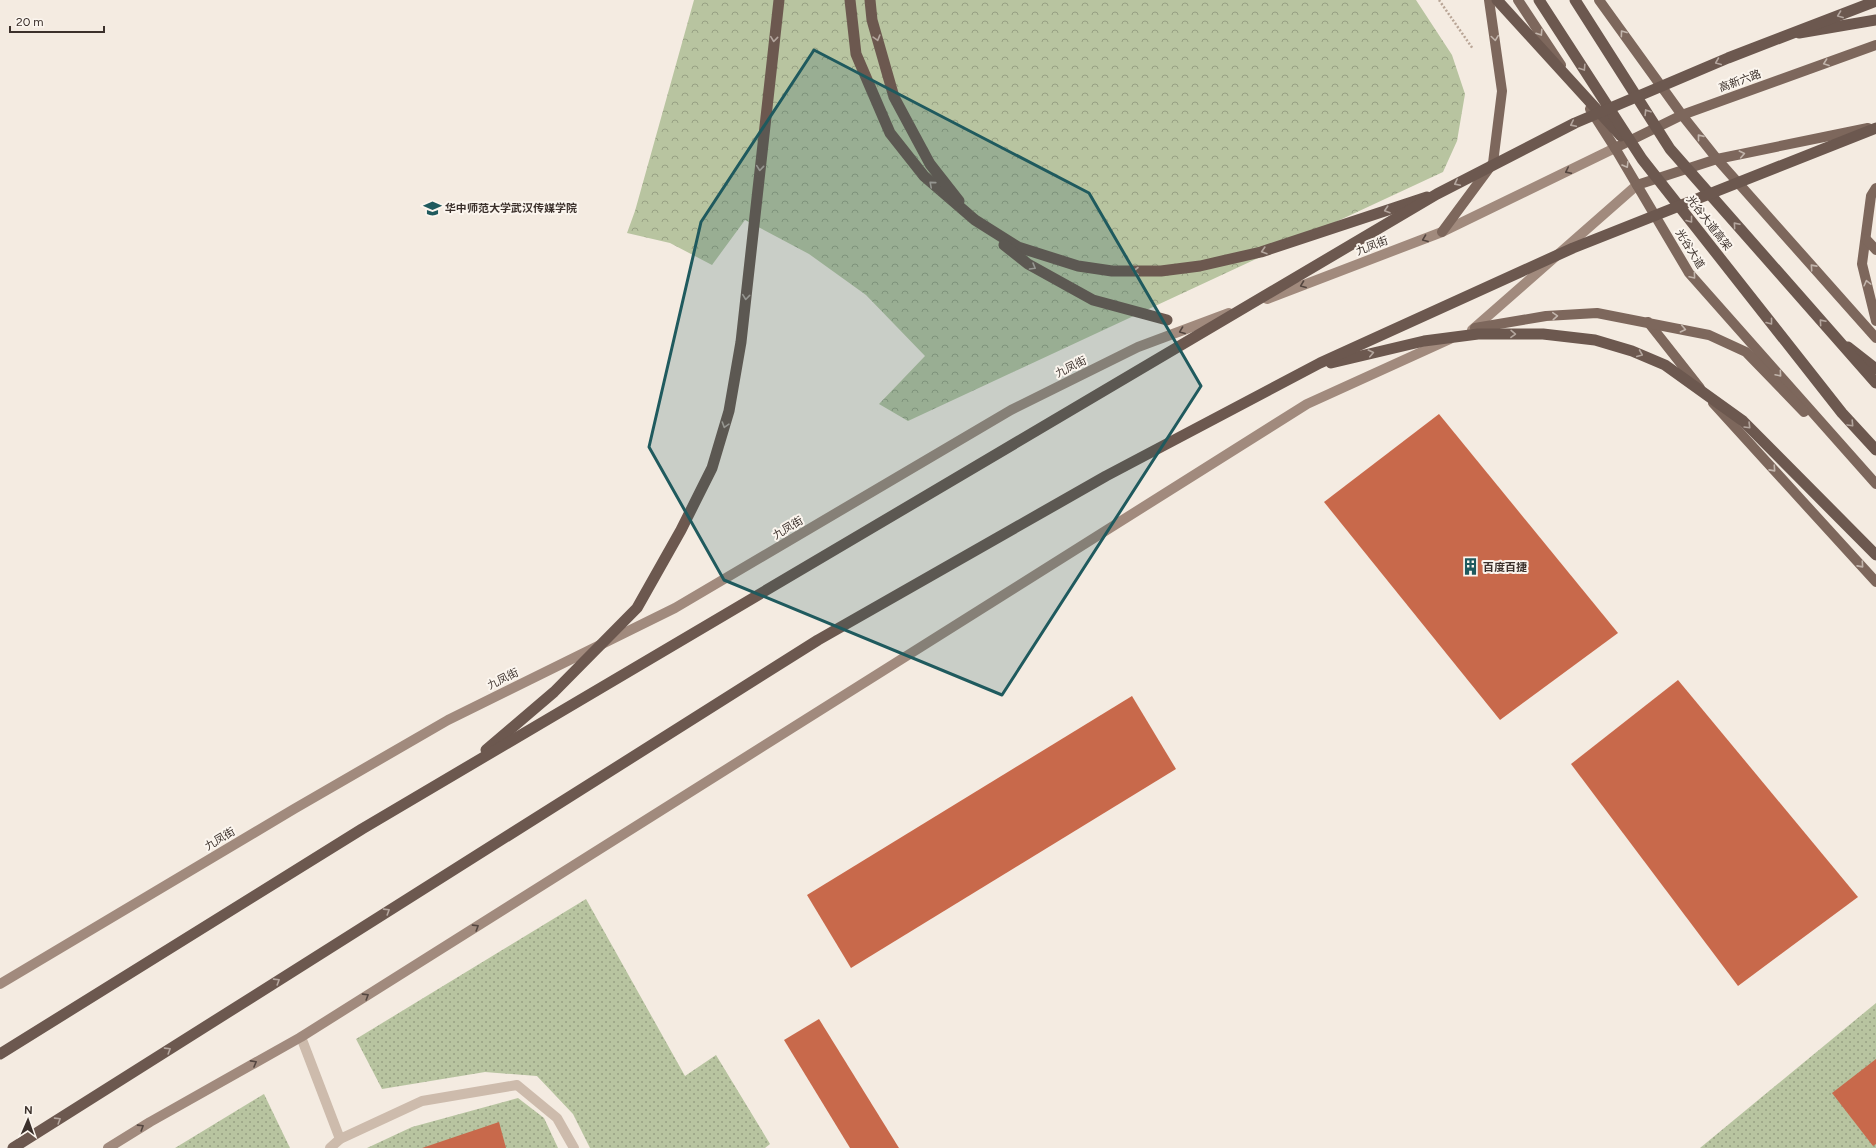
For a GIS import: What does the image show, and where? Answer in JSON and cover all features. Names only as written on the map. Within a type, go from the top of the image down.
[{"type":"highway","points":[[464,769],[554,692],[637,608],[681,530],[712,468],[729,412],[741,342],[779,0]]},
{"type":"highway","points":[[850,0],[856,54],[890,133],[924,176],[1028,264],[1093,300],[1167,320]]},
{"type":"highway","points":[[870,0],[872,20],[894,97],[930,164],[975,220],[1018,246],[1078,266],[1112,271],[1161,271],[1200,266],[1261,252],[1437,194]]},
{"type":"highway","points":[[1497,0],[1642,159]]},
{"type":"highway","name":"光谷大道高架","points":[[1539,0],[1642,159],[1842,413],[1876,450]]},
{"type":"highway","name":"光谷大道高架","points":[[1575,0],[1670,149],[1876,383]]},
{"type":"highway","points":[[0,1054],[362,829],[1437,194],[1575,123],[1728,58],[1876,1]]},
{"type":"highway","points":[[1786,36],[1876,20]]},
{"type":"highway","points":[[13,1148],[818,640],[1106,476],[1306,370],[1573,248],[1876,127]]},
{"type":"highway","points":[[1306,370],[1416,343],[1478,334],[1551,335],[1595,340],[1632,351],[1665,365],[1743,421],[1876,555]]},
{"type":"highway","points":[[1835,336],[1876,369]]},
{"type":"main road","points":[[1442,232],[1493,163],[1502,91],[1489,0]]},
{"type":"main road","name":"光谷大道","points":[[1518,0],[1616,148],[1690,273],[1876,485]]},
{"type":"main road","points":[[1599,0],[1682,115],[1717,159],[1876,338]]},
{"type":"main road","name":"高新六路","points":[[1616,148],[1682,115],[1876,45]]},
{"type":"main road","points":[[1475,328],[1637,185],[1717,159],[1876,127]]},
{"type":"main road","name":"九凤街","points":[[0,984],[448,720],[675,608],[1011,410],[1138,347],[1442,232],[1616,148]]},
{"type":"main road","points":[[1876,188],[1871,196],[1862,264],[1876,321]]},
{"type":"main road","points":[[1866,238],[1876,250]]},
{"type":"main road","points":[[108,1148],[150,1122],[301,1037],[1307,404],[1475,328],[1546,316],[1597,313],[1710,335],[1746,352],[1876,485]]},
{"type":"main road","points":[[1648,322],[1705,394],[1876,582]]},
{"type":"lane","points":[[301,1037],[340,1139]]},
{"type":"lane","points":[[330,1148],[340,1139],[422,1101],[517,1085],[557,1118],[574,1148]]},
{"type":"path","points":[[1439,0],[1475,52]]},
{"type":"highlighted area","points":[[814,50],[1089,193],[1201,386],[1002,695],[724,580],[649,447],[701,222]]},
{"type":"green space","points":[[694,0],[1416,0],[1452,55],[1465,94],[1457,141],[1443,172],[908,421],[879,404],[925,356],[866,295],[809,254],[745,220],[712,265],[670,243],[627,233],[635,211]]},
{"type":"green space","points":[[586,899],[685,1076],[716,1055],[770,1144],[765,1148],[590,1148],[573,1114],[537,1076],[485,1072],[382,1089],[356,1039]]},
{"type":"green space","points":[[1876,1003],[1876,1148],[1700,1148]]},
{"type":"green space","points":[[264,1094],[290,1148],[175,1148]]},
{"type":"green space","points":[[518,1098],[544,1118],[558,1148],[367,1148],[412,1127]]},
{"type":"building","name":"百度百捷","points":[[1439,414],[1618,633],[1500,720],[1324,502]]},
{"type":"building","points":[[1678,680],[1858,897],[1738,986],[1571,764]]},
{"type":"building","points":[[1132,696],[1176,769],[851,968],[807,895]]},
{"type":"building","points":[[819,1019],[899,1148],[850,1148],[784,1040]]},
{"type":"building","points":[[1876,1059],[1876,1144],[1873,1146],[1832,1093]]},
{"type":"building","points":[[499,1122],[506,1148],[422,1148]]},
{"type":"place","name":"华中师范大学武汉传媒学院","points":[[432,208]]},
{"type":"place","name":"百度百捷","points":[[1470,567]]}]
